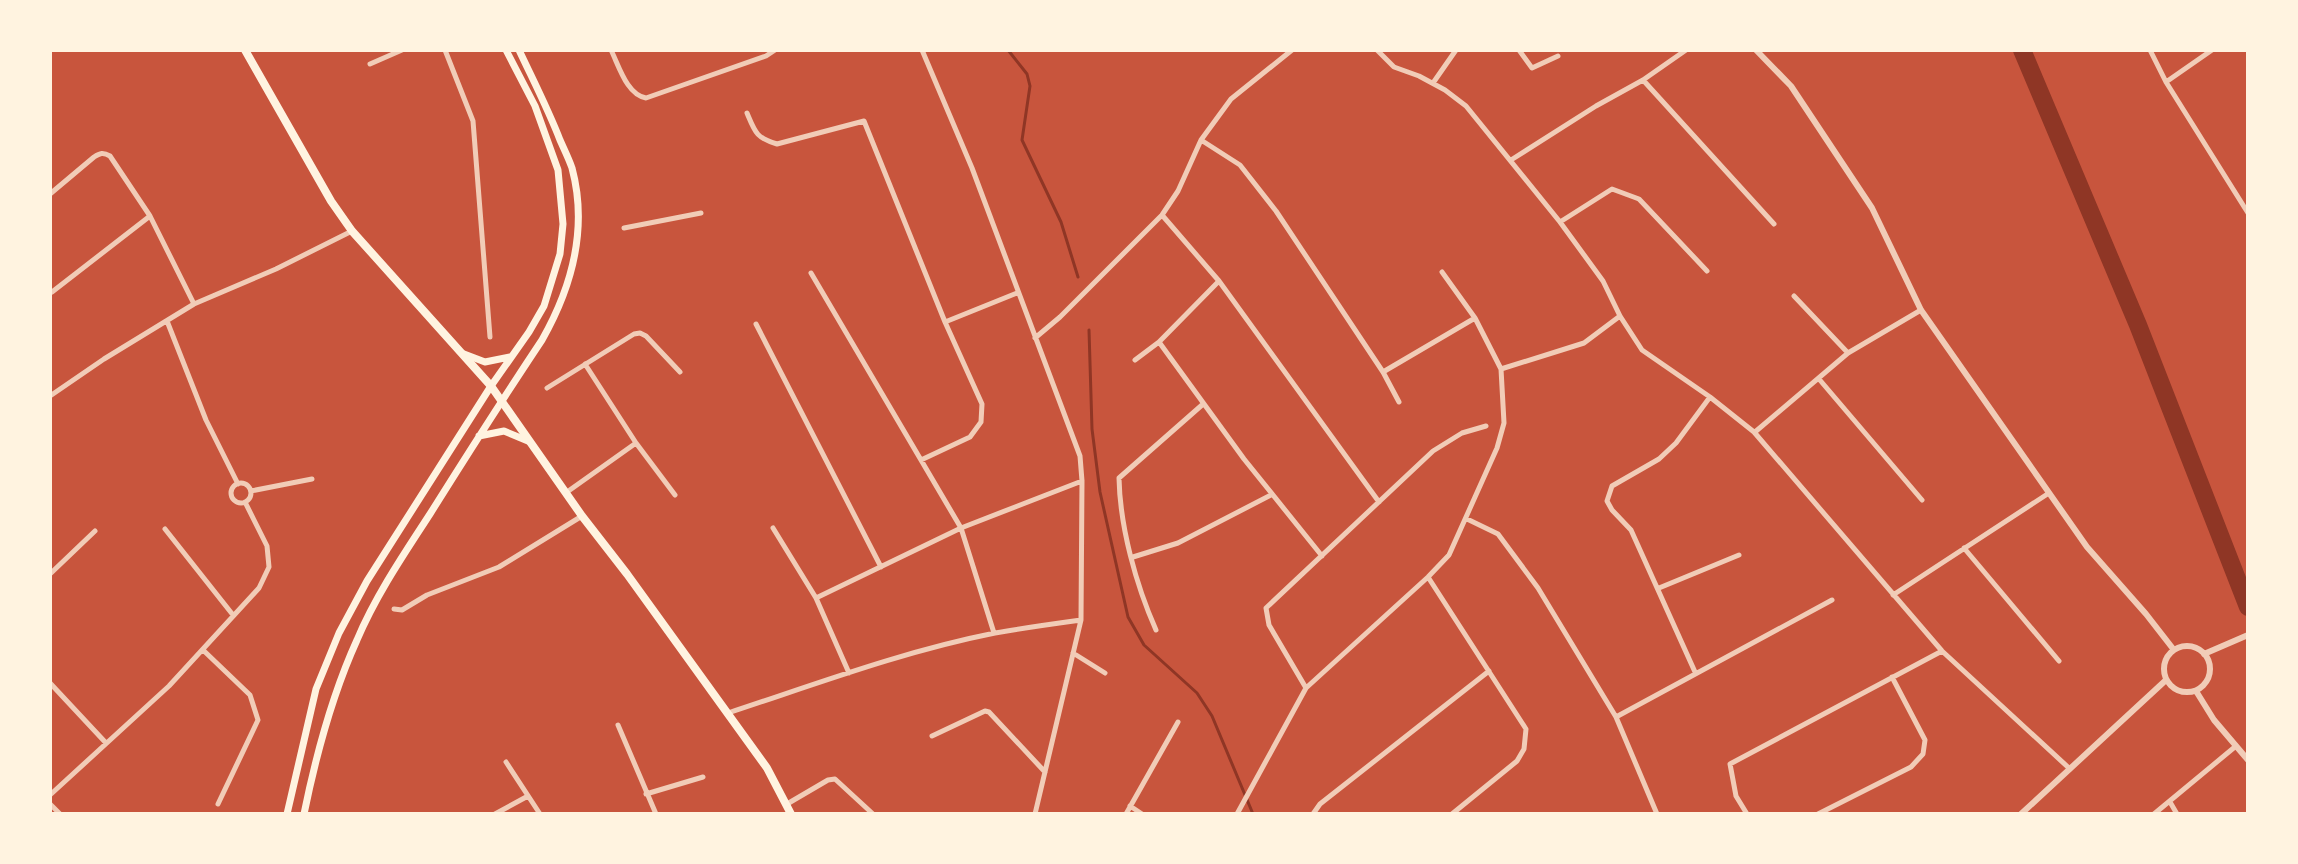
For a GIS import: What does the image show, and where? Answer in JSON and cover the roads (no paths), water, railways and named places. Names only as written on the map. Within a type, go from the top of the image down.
[{"type":"main road","points":[[245,50],[331,201],[352,231],[491,386],[767,768],[791,814]]},
{"type":"main road","points":[[287,814],[316,689],[339,633],[367,581],[491,386],[529,332],[544,306],[560,254],[563,211],[558,170],[535,106],[506,50]]},
{"type":"main road","points":[[304,814],[311,777],[357,639],[382,591],[557,313],[568,286],[578,229],[572,168],[519,50]]},
{"type":"main road","points":[[462,353],[485,362],[512,356]]},
{"type":"main road","points":[[479,436],[504,431],[530,442]]},
{"type":"street","points":[[370,64],[402,50]]},
{"type":"street","points":[[445,50],[473,121],[490,337]]},
{"type":"street","points":[[611,50],[631,90],[638,97],[646,98],[766,56],[775,50]]},
{"type":"street","points":[[922,50],[972,168],[1080,456],[1081,620],[1035,814]]},
{"type":"street","points":[[1035,338],[1162,215],[1178,191],[1201,140],[1231,99],[1292,50]]},
{"type":"street","points":[[1377,50],[1394,67],[1433,83],[1466,106],[1560,222],[1603,281],[1620,316],[1642,350],[1754,432],[1942,651],[2070,769]]},
{"type":"street","points":[[1433,83],[1456,50]]},
{"type":"street","points":[[1519,50],[1532,68],[1558,56]]},
{"type":"street","points":[[1511,160],[1643,80],[1686,50]]},
{"type":"street","points":[[1756,50],[1791,86],[1872,208],[1921,310],[2087,547],[2174,650]]},
{"type":"street","points":[[2150,50],[2166,82],[2248,213]]},
{"type":"street","points":[[2166,82],[2212,50]]},
{"type":"street","points":[[1643,80],[1774,224]]},
{"type":"street","points":[[747,113],[755,132],[763,140],[777,144],[864,121],[945,322],[982,404],[981,422],[970,437],[921,460]]},
{"type":"street","points":[[1201,140],[1240,165],[1267,199],[1383,372],[1399,402]]},
{"type":"street","points":[[50,194],[100,153],[116,161],[150,216],[194,304]]},
{"type":"street","points":[[1560,222],[1612,189],[1639,199],[1707,271]]},
{"type":"street","points":[[624,228],[701,213]]},
{"type":"street","points":[[1162,215],[1219,281],[1379,502]]},
{"type":"street","points":[[52,292],[150,216]]},
{"type":"street","points":[[50,396],[194,304],[276,269],[352,231]]},
{"type":"street","points":[[1238,814],[1306,688],[1449,555],[1497,448],[1504,423],[1501,369],[1475,318],[1442,272]]},
{"type":"street","points":[[811,273],[961,528],[994,633]]},
{"type":"street","points":[[1135,360],[1159,342],[1219,281]]},
{"type":"street","points":[[945,322],[1017,293]]},
{"type":"street","points":[[1794,296],[1848,353]]},
{"type":"street","points":[[1754,432],[1848,353],[1921,310]]},
{"type":"street","points":[[1501,369],[1584,343],[1620,316]]},
{"type":"street","points":[[1383,372],[1475,318]]},
{"type":"street","points":[[167,321],[206,420],[238,484]]},
{"type":"street","points":[[756,324],[881,567]]},
{"type":"street","points":[[547,388],[640,333],[680,372]]},
{"type":"street","points":[[1159,342],[1202,405],[1322,556]]},
{"type":"street","points":[[585,364],[636,443],[675,495]]},
{"type":"street","points":[[1819,379],[1922,500]]},
{"type":"street","points":[[1695,672],[1631,530],[1607,501],[1612,486],[1659,459],[1676,443],[1710,397]]},
{"type":"street","points":[[1156,630],[1145,605],[1120,505],[1119,478],[1202,405]]},
{"type":"street","points":[[1306,688],[1269,625],[1266,608],[1433,451],[1462,433],[1486,426]]},
{"type":"street","points":[[566,493],[636,443]]},
{"type":"street","points":[[251,491],[312,479]]},
{"type":"street","points":[[816,598],[961,528],[1082,481]]},
{"type":"street","points":[[238,484],[247,486],[251,491],[245,502],[237,502],[233,497],[233,488],[238,484]]},
{"type":"street","points":[[1893,595],[2050,492]]},
{"type":"street","points":[[1133,557],[1178,543],[1271,495]]},
{"type":"street","points":[[50,795],[169,686],[259,588],[269,567],[267,546],[245,502]]},
{"type":"street","points":[[394,609],[402,610],[427,595],[499,567],[582,516]]},
{"type":"street","points":[[1467,519],[1498,534],[1538,588],[1616,717],[1657,814]]},
{"type":"street","points":[[773,528],[816,598],[849,673]]},
{"type":"street","points":[[165,529],[233,615]]},
{"type":"street","points":[[50,574],[95,531]]},
{"type":"street","points":[[1964,548],[2059,661]]},
{"type":"street","points":[[1659,588],[1739,555]]},
{"type":"street","points":[[1428,577],[1526,729],[1524,749],[1517,761],[1452,814]]},
{"type":"street","points":[[1616,717],[1832,600]]},
{"type":"street","points":[[728,713],[944,645],[994,633],[1081,620]]},
{"type":"street","points":[[2204,654],[2248,635]]},
{"type":"street","points":[[2190,646],[2204,654],[2210,666],[2209,676],[2196,691],[2176,690],[2166,680],[2164,665],[2174,650],[2190,646]]},
{"type":"street","points":[[203,650],[250,695],[258,720],[218,804]]},
{"type":"street","points":[[1747,814],[1736,796],[1730,764],[1942,651]]},
{"type":"street","points":[[1073,653],[1105,673]]},
{"type":"street","points":[[1313,814],[1320,804],[1489,671]]},
{"type":"street","points":[[1818,814],[1911,767],[1923,754],[1925,740],[1892,677]]},
{"type":"street","points":[[2021,814],[2166,680]]},
{"type":"street","points":[[50,683],[106,743]]},
{"type":"street","points":[[2196,691],[2214,720],[2248,760]]},
{"type":"street","points":[[932,736],[985,711],[989,712],[1046,772]]},
{"type":"street","points":[[1126,814],[1178,722]]},
{"type":"street","points":[[618,725],[656,814]]},
{"type":"street","points":[[2154,814],[2237,746]]},
{"type":"street","points":[[506,762],[540,814]]},
{"type":"street","points":[[646,794],[703,777]]},
{"type":"street","points":[[787,804],[835,779],[873,814]]},
{"type":"street","points":[[495,814],[528,796]]},
{"type":"street","points":[[2170,802],[2177,814]]},
{"type":"street","points":[[50,804],[60,814]]},
{"type":"street","points":[[1130,806],[1142,814]]},
{"type":"waterway","points":[[1008,50],[1027,74],[1030,86],[1022,140],[1061,222],[1078,277]]},
{"type":"waterway","points":[[2022,50],[2138,325],[2248,607]]},
{"type":"waterway","points":[[1089,330],[1092,429],[1100,492],[1128,617],[1144,645],[1197,693],[1212,716],[1253,814]]}]
